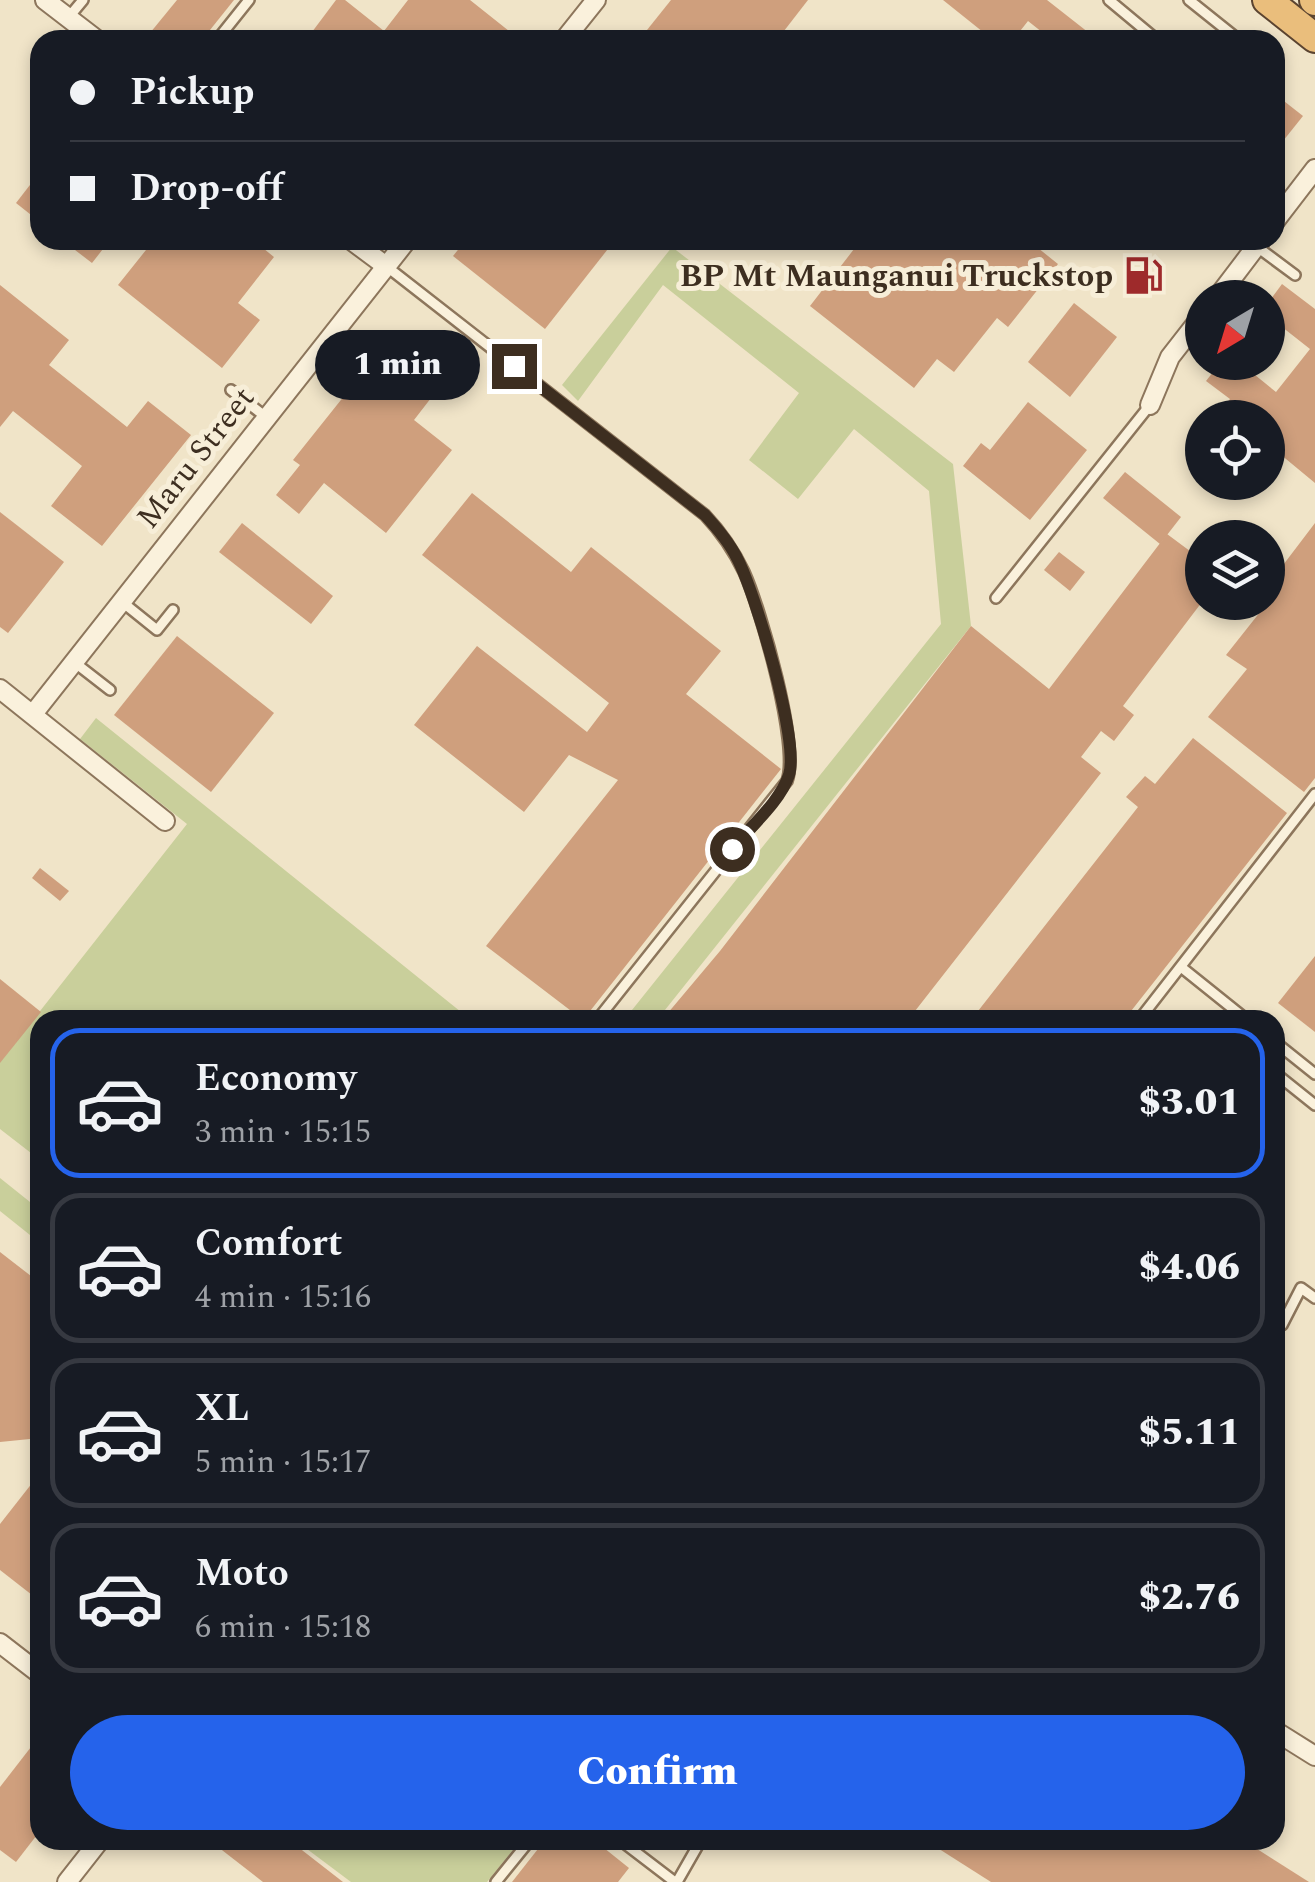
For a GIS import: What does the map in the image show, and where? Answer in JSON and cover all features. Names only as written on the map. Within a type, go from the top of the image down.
[{"type":"highway","points":[[1267,0],[1315,38]]},
{"type":"street","points":[[46,0],[84,30]]},
{"type":"street","points":[[572,30],[596,0]]},
{"type":"street","points":[[1285,207],[1315,169]]},
{"type":"street","points":[[365,250],[386,266]]},
{"type":"street","name":"Maru Street","points":[[32,714],[398,250]]},
{"type":"street","points":[[1230,280],[1254,250]]},
{"type":"street","points":[[1150,406],[1170,357],[1185,338]]},
{"type":"street","points":[[0,689],[165,821]]},
{"type":"street","points":[[0,1643],[30,1666]]},
{"type":"street","points":[[1285,1737],[1315,1756]]},
{"type":"street","points":[[67,1882],[92,1850]]},
{"type":"lane","points":[[68,18],[83,0]]},
{"type":"lane","points":[[225,30],[249,0]]},
{"type":"lane","points":[[1109,0],[1145,30]]},
{"type":"lane","points":[[1189,0],[1226,30]]},
{"type":"lane","points":[[1267,250],[1296,275]]},
{"type":"lane","points":[[386,266],[705,515],[730,546],[744,572],[774,668],[792,760],[787,781],[605,1010]]},
{"type":"lane","points":[[231,390],[266,417]]},
{"type":"lane","points":[[996,598],[1150,406]]},
{"type":"lane","points":[[122,601],[157,630],[173,610]]},
{"type":"lane","points":[[74,662],[110,690]]},
{"type":"lane","points":[[1148,1010],[1315,794]]},
{"type":"lane","points":[[1181,967],[1235,1010]]},
{"type":"lane","points":[[1285,1050],[1315,1074]]},
{"type":"lane","points":[[1285,1081],[1315,1105]]},
{"type":"lane","points":[[1285,1319],[1301,1288],[1315,1298]]},
{"type":"lane","points":[[496,1882],[522,1850]]},
{"type":"lane","points":[[633,1850],[676,1882],[695,1850]]},
{"type":"green space","points":[[670,250],[676,250],[953,464],[971,626],[665,1010],[632,1010],[941,624],[929,491],[854,429],[798,499],[749,460],[799,393],[663,285],[578,401],[562,385]]},
{"type":"green space","points":[[96,718],[459,1010],[41,1010],[187,824],[80,739]]},
{"type":"green space","points":[[30,1024],[30,1152],[0,1129],[0,1062]]},
{"type":"green space","points":[[0,1178],[30,1202],[30,1235],[0,1211]]},
{"type":"green space","points":[[308,1850],[513,1850],[487,1882],[351,1882]]},
{"type":"building","points":[[177,0],[234,0],[210,30],[152,30]]},
{"type":"building","points":[[336,0],[345,0],[383,30],[314,30]]},
{"type":"building","points":[[408,0],[470,0],[508,30],[385,30]]},
{"type":"building","points":[[671,0],[808,0],[785,30],[647,30]]},
{"type":"building","points":[[943,0],[1047,0],[1085,30],[1039,30],[1028,21],[1021,30],[980,30]]},
{"type":"building","points":[[1285,102],[1303,116],[1285,138]]},
{"type":"building","points":[[30,185],[30,214],[16,203]]},
{"type":"building","points":[[75,250],[102,250],[92,263]]},
{"type":"building","points":[[146,250],[265,250],[274,257],[238,303],[260,320],[222,368],[118,285]]},
{"type":"building","points":[[458,250],[607,250],[545,329],[453,256]]},
{"type":"building","points":[[853,250],[1040,250],[1058,264],[1008,327],[997,318],[954,372],[937,359],[914,388],[810,306]]},
{"type":"building","points":[[0,285],[69,340],[49,365],[127,427],[148,401],[191,435],[102,546],[51,506],[82,466],[13,411],[0,427]]},
{"type":"building","points":[[1285,286],[1315,309],[1315,483],[1285,458],[1285,400],[1229,400],[1206,381],[1261,380],[1276,392],[1310,349],[1285,329]]},
{"type":"building","points":[[1074,303],[1117,337],[1070,397],[1028,362]]},
{"type":"building","points":[[384,346],[438,389],[414,420],[452,450],[386,533],[324,483],[299,514],[276,495],[300,465],[293,460]]},
{"type":"building","points":[[1028,402],[1087,450],[1030,520],[963,466],[981,443],[990,450]]},
{"type":"building","points":[[1125,472],[1181,517],[1160,544],[1103,498]]},
{"type":"building","points":[[472,493],[571,572],[591,547],[721,651],[686,694],[781,769],[591,1010],[570,1010],[486,946],[618,780],[569,755],[524,812],[414,725],[477,646],[587,732],[609,703],[422,555]]},
{"type":"building","points":[[0,512],[64,562],[8,633],[0,627]]},
{"type":"building","points":[[242,523],[333,596],[311,624],[219,552]]},
{"type":"building","points":[[1315,523],[1315,778],[1304,792],[1208,717],[1247,669],[1226,655],[1254,620],[1285,620],[1285,563]]},
{"type":"building","points":[[1167,534],[1185,547],[1185,620],[1188,620],[1123,706],[1134,715],[1114,741],[1101,731],[1081,757],[1101,773],[916,1010],[670,1010],[720,951],[971,626],[1049,689]]},
{"type":"building","points":[[1059,552],[1085,572],[1070,591],[1044,570]]},
{"type":"building","points":[[177,636],[274,713],[211,792],[114,715]]},
{"type":"building","points":[[1193,738],[1287,813],[1132,1010],[979,1010],[1138,807],[1126,797],[1145,776],[1155,784]]},
{"type":"building","points":[[40,868],[69,891],[60,901],[32,878]]},
{"type":"building","points":[[1315,956],[1315,1032],[1278,1003]]},
{"type":"building","points":[[0,979],[39,1010],[30,1010],[30,1026],[0,1063]]},
{"type":"building","points":[[0,1252],[30,1275],[30,1439],[0,1442]]},
{"type":"building","points":[[30,1486],[30,1593],[0,1570],[0,1524]]},
{"type":"building","points":[[30,1748],[30,1844],[16,1862],[0,1850],[0,1787]]},
{"type":"building","points":[[222,1850],[302,1850],[343,1882],[263,1882]]},
{"type":"building","points":[[537,1850],[606,1850],[629,1868],[618,1882],[512,1882]]},
{"type":"building","points":[[941,1850],[1259,1850],[1309,1882],[991,1882]]},
{"type":"place","name":"BP Mt Maunganui Truckstop","points":[[1143,276]]},
{"type":"route","points":[[514,366],[705,515],[738,558],[774,668],[792,760],[782,790],[732,849]]}]
